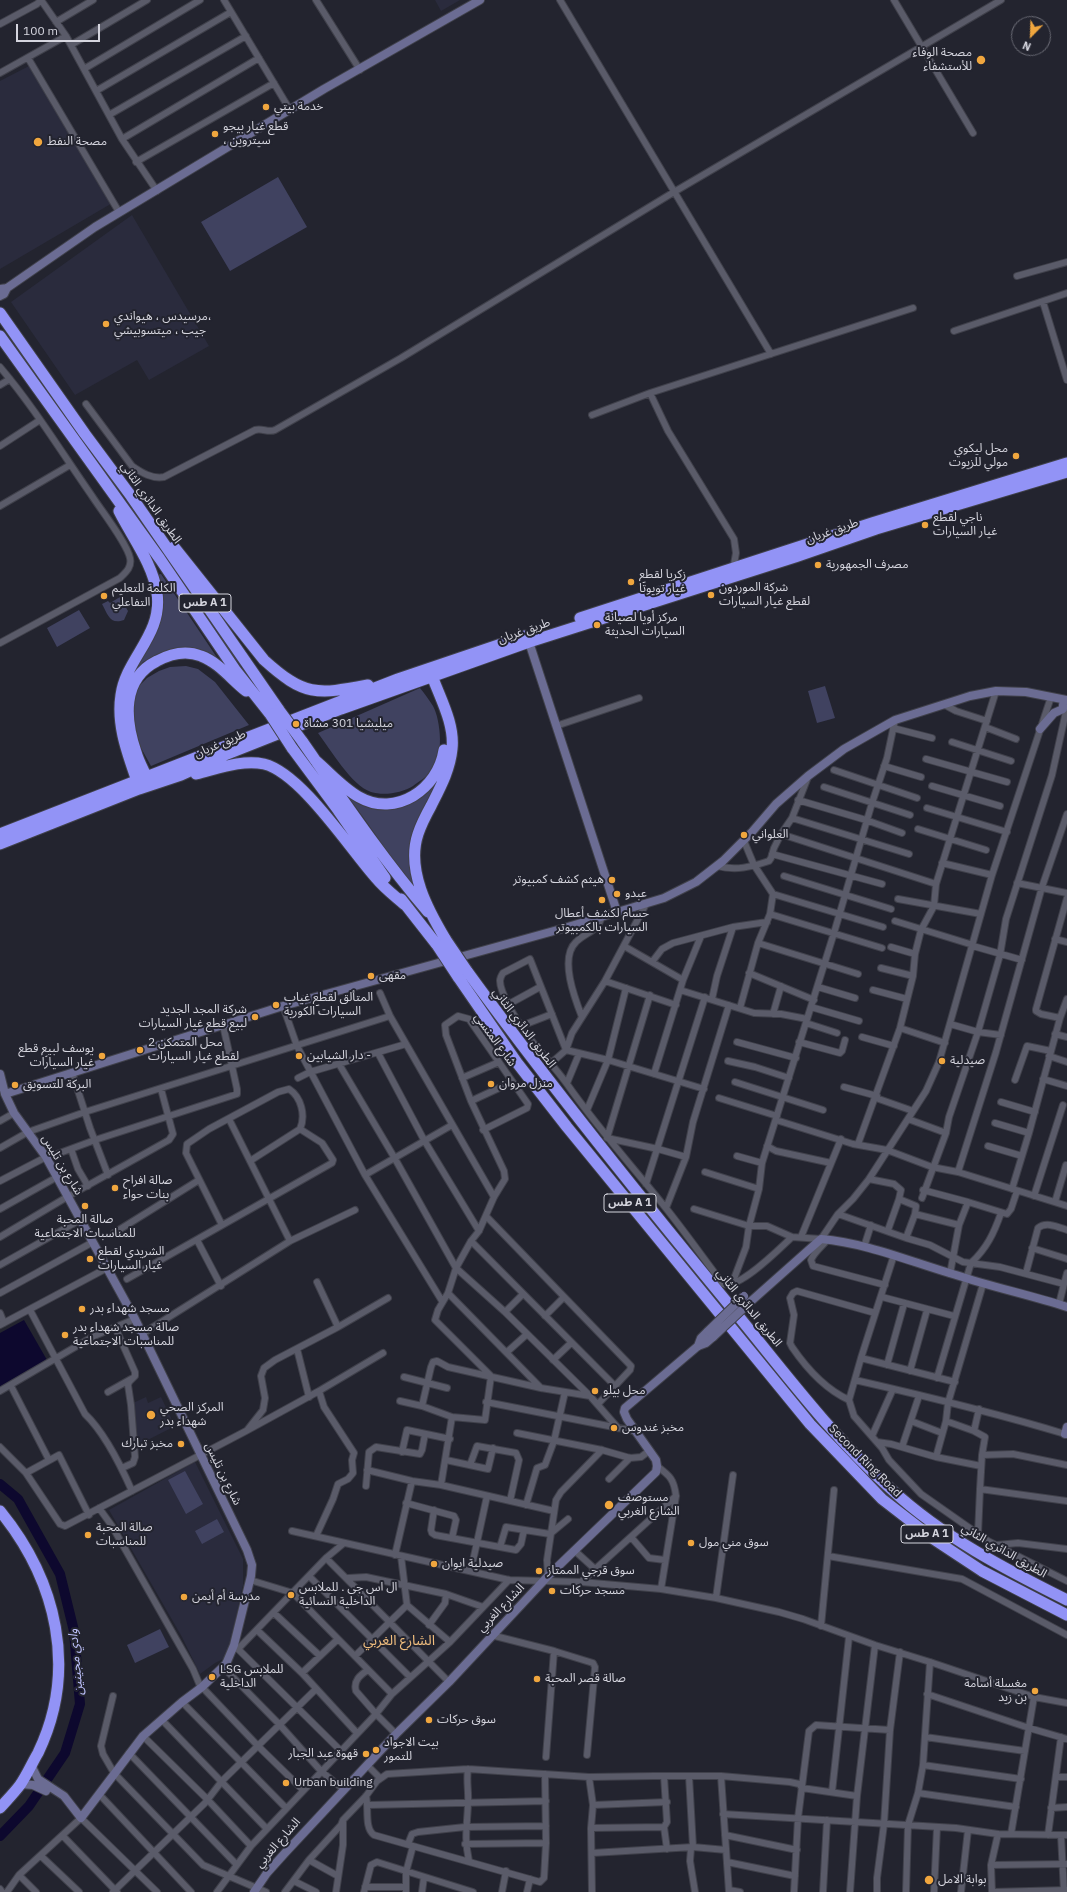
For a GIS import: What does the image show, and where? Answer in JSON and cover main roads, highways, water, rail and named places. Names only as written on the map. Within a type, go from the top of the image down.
[{"type":"highway","name":"الطريق الدائري الثاني","points":[[0,313],[85,434],[132,496],[275,712]]},
{"type":"highway","name":"الطريق الدائري الثاني","points":[[0,336],[160,559],[236,671],[263,705],[275,712]]},
{"type":"highway","name":"طريق غريان","points":[[0,844],[143,783],[398,679],[428,673],[529,642],[733,573],[872,522],[1067,463]]},
{"type":"highway","name":"طريق غريان","points":[[0,834],[143,783],[181,775],[225,755],[428,673],[733,573],[1067,472]]},
{"type":"highway","points":[[102,478],[148,564],[154,578],[158,594],[156,619],[150,635],[125,681],[121,694],[119,712],[121,731],[143,783]]},
{"type":"highway","points":[[132,496],[264,660],[293,683],[308,690],[329,691],[398,679]]},
{"type":"highway","points":[[143,783],[128,727],[127,708],[132,687],[138,676],[152,663],[170,655],[181,653],[201,656],[220,668],[263,705]]},
{"type":"highway","points":[[316,761],[349,790],[372,803],[385,805],[398,804],[425,789],[440,766],[445,740],[438,705],[428,673]]},
{"type":"highway","points":[[428,673],[447,715],[452,748],[443,783],[418,834],[414,850],[416,872],[434,919],[441,943]]},
{"type":"highway","points":[[275,712],[302,741],[346,807],[396,875],[434,919]]},
{"type":"highway","points":[[275,712],[292,748],[338,810],[380,873],[406,905],[441,943],[462,974]]},
{"type":"highway","points":[[181,775],[195,774],[251,762],[265,764],[282,772],[298,785],[377,879],[406,905]]},
{"type":"highway","name":"الطريق الدائري الثاني","points":[[462,974],[518,1064],[567,1127],[810,1424]]},
{"type":"highway","name":"الطريق الدائري الثاني","points":[[462,974],[592,1138],[789,1378],[855,1455],[893,1491],[934,1524],[981,1555],[1067,1600]]},
{"type":"highway","name":"Second Ring Road","points":[[810,1424],[882,1499],[935,1540],[982,1570],[1067,1614]]},
{"type":"highway","points":[[0,1511],[22,1543],[42,1583],[51,1607],[59,1646],[60,1670],[55,1704],[45,1738],[21,1784],[0,1808]]},
{"type":"waterway","name":"وادي مجينين","points":[[0,1484],[18,1499],[60,1574],[74,1631],[80,1704],[65,1753],[29,1806],[0,1836]]},
{"type":"place","name":"مصحة الوفاء للأستشفاء","points":[[981,60]]},
{"type":"place","name":"خدمة بيتي","points":[[266,107]]},
{"type":"place","name":"قطع غيار بيجو ، سيتروين","points":[[215,134]]},
{"type":"place","name":"مصحة النفط","points":[[38,142]]},
{"type":"place","name":"مرسيدس ، هيواندي، جيب ، ميتسوبيشي","points":[[106,324]]},
{"type":"place","name":"محل ليكوي مولي للزيوت","points":[[1016,456]]},
{"type":"place","name":"ناجي لقطع غيار السيارات","points":[[925,525]]},
{"type":"place","name":"مصرف الجمهورية","points":[[818,565]]},
{"type":"place","name":"زكريا لقطع غيار تويوتا","points":[[631,582]]},
{"type":"place","name":"شركة الموردون لقطع غيار السيارات","points":[[711,595]]},
{"type":"place","name":"الكلمة للتعليم التفاعلي","points":[[104,596]]},
{"type":"place","name":"مركز أويا لصيانة السيارات الحديثة","points":[[597,625]]},
{"type":"place","name":"ميليشيا 301 مشاة","points":[[296,724]]},
{"type":"place","name":"العلواني","points":[[744,835]]},
{"type":"place","name":"هيثم كشف كمبيوتر","points":[[612,880]]},
{"type":"place","name":"عبدو","points":[[617,894]]},
{"type":"place","name":"حسام لكشف أعطال السيارات بالكمبيوتر","points":[[602,900]]},
{"type":"place","name":"مقهى","points":[[371,976]]},
{"type":"place","name":"المتألق لقطع غياب السيارات الكورية","points":[[276,1005]]},
{"type":"place","name":"شركة المجد الجديد لبيع قطع غيار السيارات","points":[[255,1017]]},
{"type":"place","name":"محل المتمكن 2 لقطع غيار السيارات","points":[[140,1050]]},
{"type":"place","name":"يوسف لبيع قطع غيار السيارات","points":[[102,1056]]},
{"type":"place","name":"دار الشيابين -","points":[[299,1056]]},
{"type":"place","name":"صيدلية","points":[[942,1061]]},
{"type":"place","name":"منزل مروان","points":[[491,1084]]},
{"type":"place","name":"البركة للتسويق","points":[[15,1085]]},
{"type":"place","name":"صالة افراح بنات حواء","points":[[115,1188]]},
{"type":"place","name":"صالة المحبة للمناسبات الاجتماعية","points":[[85,1206]]},
{"type":"place","name":"الشريدي لقطع غيار السيارات","points":[[90,1259]]},
{"type":"place","name":"مسجد شهداء بدر","points":[[82,1309]]},
{"type":"place","name":"صالة مسجد شهداء بدر للمناسبات الاجتماعية","points":[[65,1335]]},
{"type":"place","name":"محل بيلو","points":[[595,1391]]},
{"type":"place","name":"المركز الصحي شهداء بدر","points":[[151,1415]]},
{"type":"place","name":"مخبز غندوس","points":[[614,1428]]},
{"type":"place","name":"مخبز تبارك","points":[[181,1444]]},
{"type":"place","name":"مستوصف الشارع الغربي","points":[[609,1505]]},
{"type":"place","name":"صالة المحبة للمناسبات","points":[[88,1535]]},
{"type":"place","name":"سوق مني مول","points":[[691,1543]]},
{"type":"place","name":"صيدلية ايوان","points":[[434,1564]]},
{"type":"place","name":"سوق قرجي الممتاز","points":[[539,1571]]},
{"type":"place","name":"مسجد حركات","points":[[552,1591]]},
{"type":"place","name":"ال اس جي . للملابس الداخلية النسائية","points":[[291,1595]]},
{"type":"place","name":"مدرسة أم أيمن","points":[[184,1597]]},
{"type":"place","name":"LSG للملابس الداخلية","points":[[212,1677]]},
{"type":"place","name":"صالة قصر المحبة","points":[[537,1679]]},
{"type":"place","name":"مغسلة أسامة بن زيد","points":[[1035,1691]]},
{"type":"place","name":"سوق حركات","points":[[429,1720]]},
{"type":"place","name":"بيت الاجواد للتمور","points":[[376,1750]]},
{"type":"place","name":"قهوة عبد الجبار","points":[[366,1754]]},
{"type":"place","name":"Urban building","points":[[286,1783]]},
{"type":"place","name":"بوابة الامل","points":[[929,1880]]},
{"type":"district","name":"الشارع الغربي","points":[[399,1641]]}]
